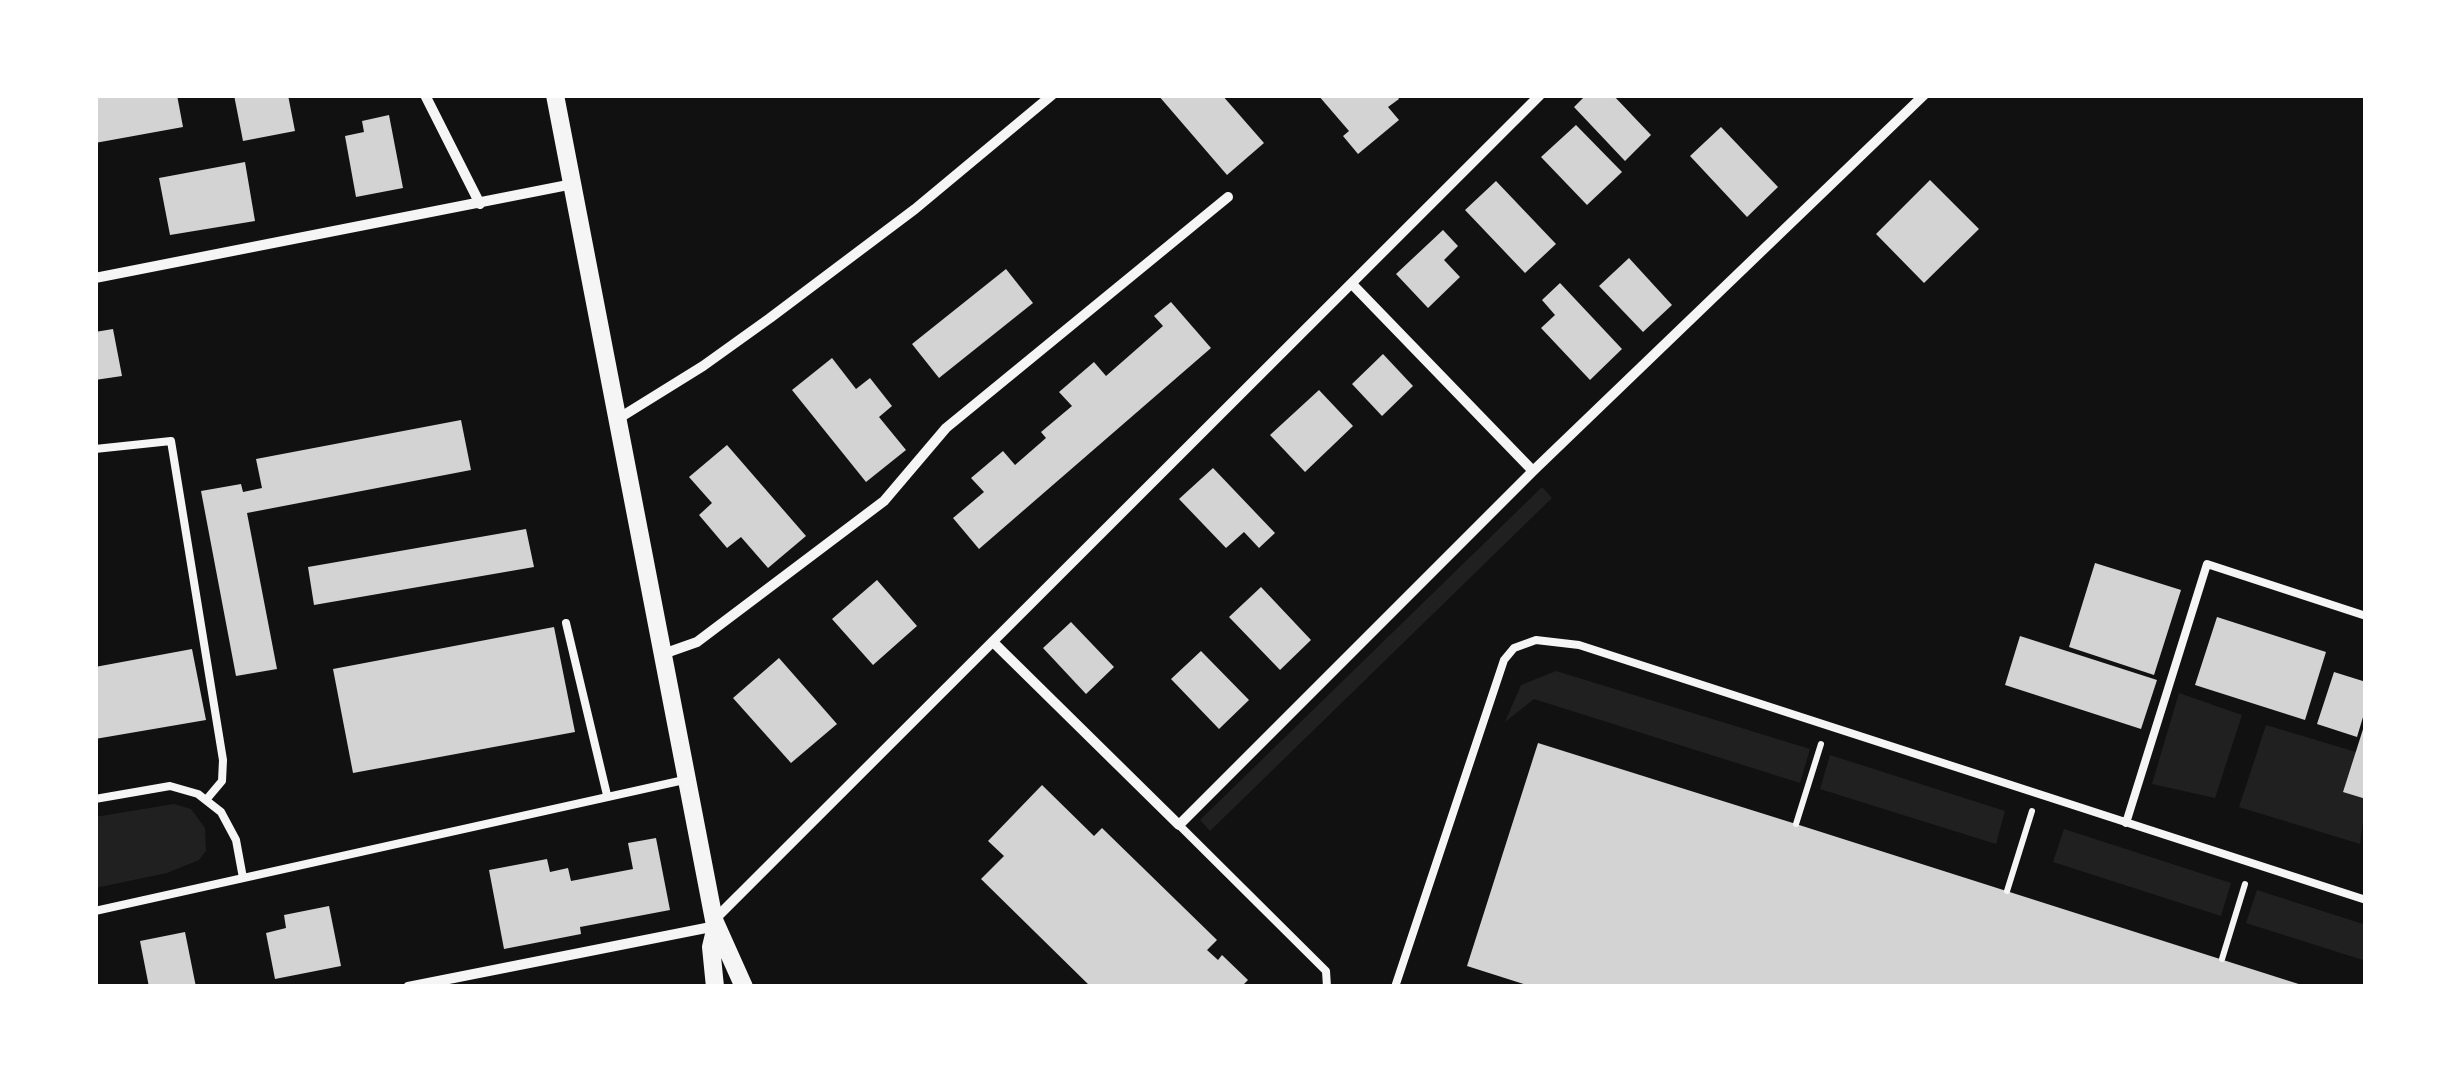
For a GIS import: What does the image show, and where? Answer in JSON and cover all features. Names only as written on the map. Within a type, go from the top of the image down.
[{"type":"street","points":[[425,95],[480,204]]},
{"type":"street","points":[[555,95],[614,421],[715,923],[738,965],[744,987]]},
{"type":"street","points":[[614,421],[703,366],[814,285],[1052,95]]},
{"type":"street","points":[[408,987],[463,982],[715,923],[1540,95]]},
{"type":"street","points":[[993,642],[1179,825],[1533,471],[1924,95]]},
{"type":"street","points":[[95,278],[574,184]]},
{"type":"street","points":[[663,654],[698,642],[884,501],[946,428],[1228,197]]},
{"type":"street","points":[[1352,284],[1533,471]]},
{"type":"street","points":[[715,923],[711,947],[715,987]]},
{"type":"lane","points":[[95,449],[171,442],[223,760],[222,781],[206,800]]},
{"type":"lane","points":[[2126,823],[2207,564],[2366,616]]},
{"type":"lane","points":[[566,623],[608,795]]},
{"type":"lane","points":[[1395,987],[1504,660],[1514,648],[1536,640],[1579,645],[2366,900]]},
{"type":"lane","points":[[95,911],[689,779]]},
{"type":"lane","points":[[95,799],[170,786],[206,800],[221,812],[236,840],[243,878]]},
{"type":"lane","points":[[1179,825],[1326,972],[1327,987]]},
{"type":"path","points":[[1796,824],[1826,728]]},
{"type":"path","points":[[2007,891],[2037,794]]},
{"type":"path","points":[[2222,960],[2252,864]]},
{"type":"shaded area","points":[[1542,487],[1552,498],[1210,831],[1200,820]]},
{"type":"shaded area","points":[[1556,671],[1810,749],[1800,783],[1534,699],[1505,722],[1521,685]]},
{"type":"shaded area","points":[[2179,693],[2242,715],[2215,798],[2152,784]]},
{"type":"shaded area","points":[[2266,725],[2356,752],[2366,799],[2360,844],[2239,807]]},
{"type":"shaded area","points":[[1830,755],[2005,811],[1996,844],[1820,789]]},
{"type":"shaded area","points":[[174,804],[191,809],[205,828],[206,851],[199,860],[167,873],[95,888],[95,817]]},
{"type":"shaded area","points":[[2064,829],[2231,883],[2221,916],[2053,862]]},
{"type":"shaded area","points":[[2257,890],[2366,925],[2366,961],[2246,923]]},
{"type":"building","points":[[95,95],[177,95],[183,127],[95,143]]},
{"type":"building","points":[[234,95],[288,95],[295,131],[243,141]]},
{"type":"building","points":[[1158,95],[1222,95],[1264,143],[1227,175]]},
{"type":"building","points":[[1318,95],[1396,95],[1399,99],[1388,107],[1399,120],[1358,154],[1343,136],[1349,131]]},
{"type":"building","points":[[1586,95],[1613,95],[1651,135],[1625,161],[1574,107]]},
{"type":"building","points":[[389,115],[403,188],[356,197],[345,136],[364,132],[362,121]]},
{"type":"building","points":[[1576,125],[1622,172],[1587,205],[1541,157]]},
{"type":"building","points":[[1721,127],[1778,187],[1747,217],[1690,156]]},
{"type":"building","points":[[245,162],[255,221],[170,235],[159,178]]},
{"type":"building","points":[[1930,180],[1979,229],[1924,283],[1876,234]]},
{"type":"building","points":[[1496,181],[1556,244],[1525,273],[1465,210]]},
{"type":"building","points":[[1443,230],[1458,246],[1444,260],[1460,277],[1428,308],[1396,274]]},
{"type":"building","points":[[1629,258],[1672,305],[1643,332],[1599,286]]},
{"type":"building","points":[[1006,269],[1033,303],[939,378],[912,344]]},
{"type":"building","points":[[1560,283],[1622,349],[1590,380],[1541,328],[1555,315],[1542,300]]},
{"type":"building","points":[[1171,302],[1211,348],[979,549],[953,518],[984,492],[971,478],[1003,451],[1015,465],[1046,438],[1041,432],[1072,406],[1059,392],[1094,362],[1106,376],[1163,326],[1154,316]]},
{"type":"building","points":[[113,329],[122,376],[95,380],[95,332]]},
{"type":"building","points":[[1383,354],[1413,386],[1382,416],[1352,384]]},
{"type":"building","points":[[832,358],[856,389],[870,378],[892,406],[879,417],[906,450],[866,482],[792,390]]},
{"type":"building","points":[[1319,390],[1353,426],[1305,472],[1270,435]]},
{"type":"building","points":[[461,420],[471,470],[247,513],[277,669],[236,676],[201,491],[241,484],[243,492],[262,488],[256,459]]},
{"type":"building","points":[[727,445],[806,536],[768,568],[741,537],[727,548],[699,515],[712,503],[689,477]]},
{"type":"building","points":[[1213,468],[1275,533],[1259,548],[1244,532],[1226,548],[1179,499]]},
{"type":"building","points":[[526,529],[534,567],[314,605],[308,567]]},
{"type":"building","points":[[2095,563],[2181,590],[2154,675],[2069,647]]},
{"type":"building","points":[[877,580],[917,626],[873,665],[832,619]]},
{"type":"building","points":[[1261,587],[1311,640],[1280,670],[1229,617]]},
{"type":"building","points":[[2217,617],[2326,652],[2305,720],[2195,685]]},
{"type":"building","points":[[1071,622],[1114,667],[1086,694],[1043,648]]},
{"type":"building","points":[[554,627],[575,732],[353,773],[333,669]]},
{"type":"building","points":[[2020,636],[2157,680],[2141,729],[2005,685]]},
{"type":"building","points":[[192,649],[206,720],[95,739],[95,667]]},
{"type":"building","points":[[1201,651],[1249,700],[1219,729],[1171,679]]},
{"type":"building","points":[[779,658],[837,724],[791,763],[733,698]]},
{"type":"building","points":[[2334,672],[2366,682],[2366,707],[2357,737],[2317,724]]},
{"type":"building","points":[[2366,723],[2366,799],[2343,792]]},
{"type":"building","points":[[1538,743],[2308,987],[1533,987],[1467,966]]},
{"type":"building","points":[[1042,785],[1094,836],[1102,828],[1217,940],[1207,950],[1218,960],[1222,955],[1248,980],[1241,987],[1091,987],[981,879],[1004,856],[988,841]]},
{"type":"building","points":[[656,838],[670,910],[580,927],[581,934],[504,949],[489,870],[547,859],[550,872],[568,868],[571,881],[633,869],[628,843]]},
{"type":"building","points":[[329,906],[341,966],[275,979],[266,933],[286,928],[284,915]]},
{"type":"building","points":[[185,932],[196,987],[149,987],[140,941]]}]
